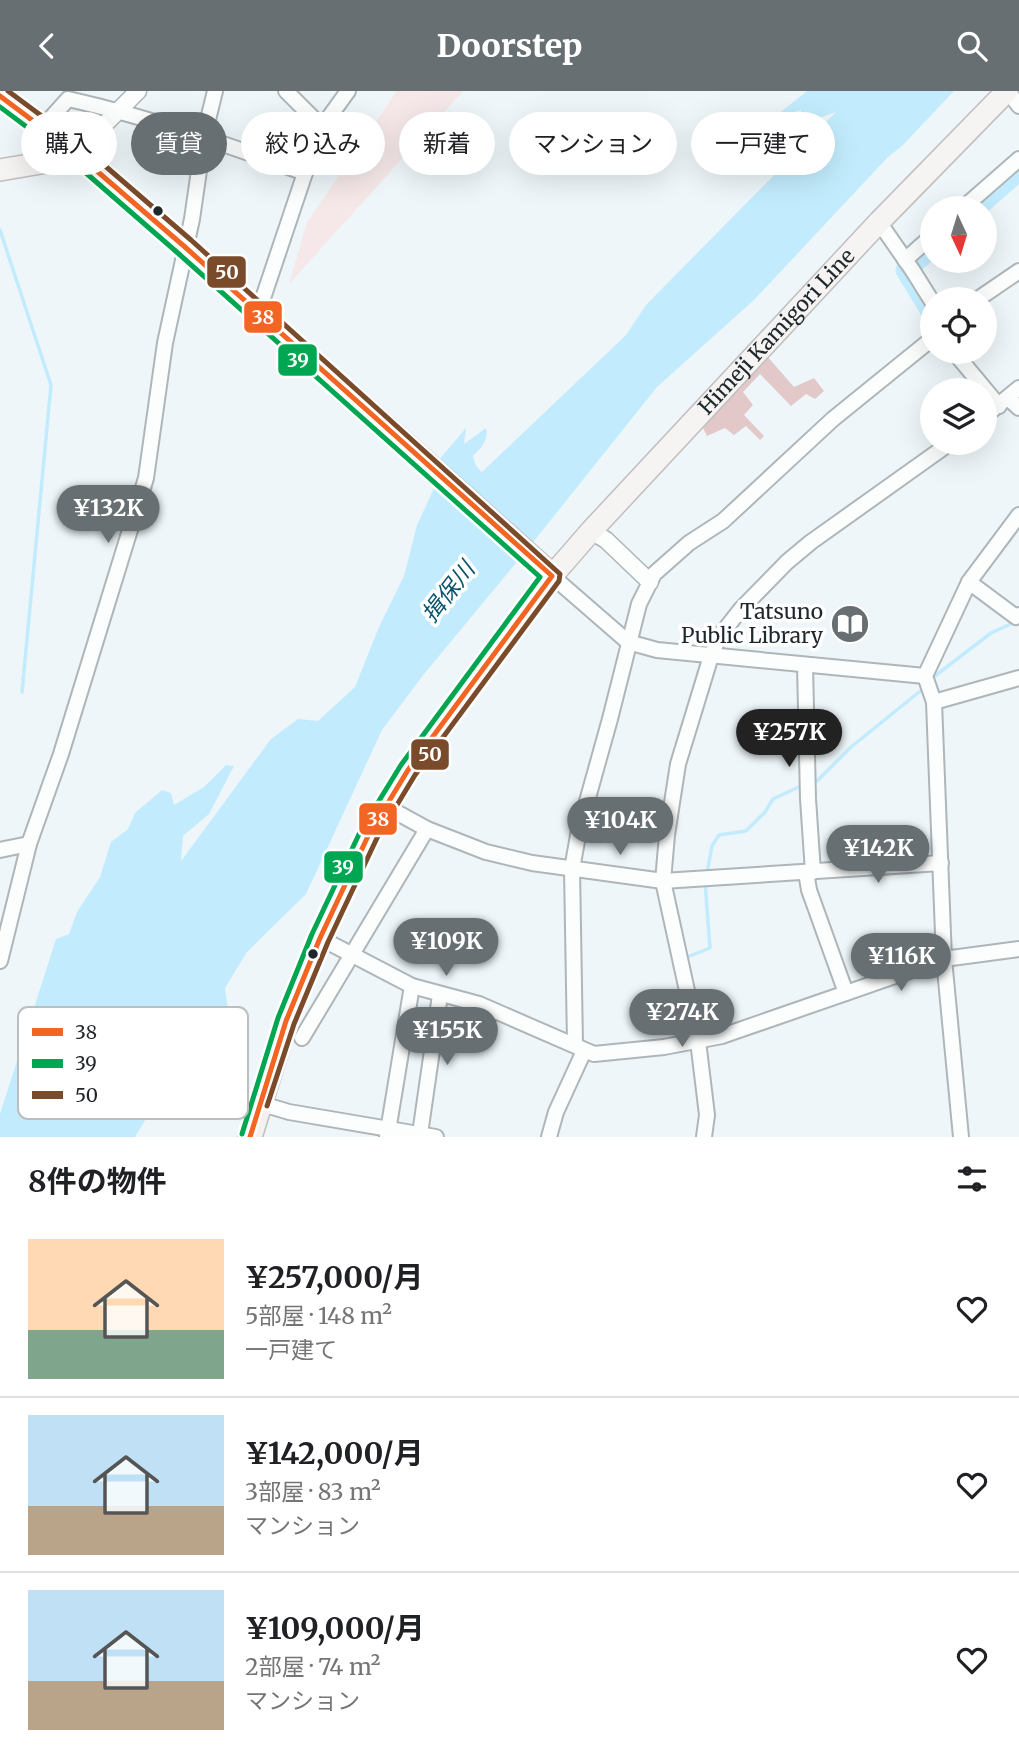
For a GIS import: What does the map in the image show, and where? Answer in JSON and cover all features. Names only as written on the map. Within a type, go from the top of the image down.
[{"type":"highway","points":[[5,96],[24,112]]},
{"type":"highway","points":[[102,175],[186,247],[552,576],[408,770],[350,870],[286,1021],[250,1137]]},
{"type":"main road","name":"Himeji Kamigori Line","points":[[552,576],[879,222],[1008,91]]},
{"type":"main road","points":[[0,170],[21,166]]},
{"type":"street","points":[[119,110],[138,91]]},
{"type":"street","points":[[210,112],[215,91]]},
{"type":"street","points":[[286,91],[307,112]]},
{"type":"street","points":[[333,112],[348,91]]},
{"type":"street","points":[[1008,91],[1019,106]]},
{"type":"street","points":[[56,112],[68,99],[131,114]]},
{"type":"street","points":[[977,196],[1019,159]]},
{"type":"street","points":[[0,961],[29,844],[61,754],[146,478],[165,343],[192,219],[198,175]]},
{"type":"street","points":[[260,315],[304,175]]},
{"type":"street","points":[[879,222],[923,287]]},
{"type":"street","points":[[909,265],[920,251]]},
{"type":"street","points":[[996,287],[1019,271]]},
{"type":"street","points":[[549,1137],[580,1048],[572,869],[579,830],[639,604],[654,574],[689,543],[723,521],[833,419],[920,349]]},
{"type":"street","points":[[968,364],[1011,400]]},
{"type":"street","points":[[704,1137],[707,1115],[702,1040],[663,881],[678,764],[711,656],[719,637],[741,609],[787,562],[933,455]]},
{"type":"street","points":[[961,1137],[944,959],[934,702],[925,677],[969,582],[1019,515]]},
{"type":"street","points":[[591,531],[606,540],[650,582]]},
{"type":"street","points":[[552,576],[628,642],[657,650],[925,677]]},
{"type":"street","points":[[969,582],[1018,617]]},
{"type":"street","points":[[805,665],[809,890],[846,993]]},
{"type":"street","points":[[934,702],[1019,678]]},
{"type":"street","points":[[385,806],[427,829],[486,852],[572,869],[663,881],[941,863]]},
{"type":"street","points":[[302,1038],[427,829]]},
{"type":"street","points":[[0,850],[29,844]]},
{"type":"street","points":[[320,938],[412,986],[479,1004],[594,1054],[664,1047],[723,1036],[944,959],[1019,949]]},
{"type":"street","points":[[387,1133],[412,986]]},
{"type":"street","points":[[420,1134],[440,995]]},
{"type":"street","points":[[259,1103],[387,1133],[436,1137]]},
{"type":"shaded area","points":[[397,91],[463,91],[444,112],[399,112],[399,162],[289,284],[307,222],[339,175],[385,175],[385,112],[383,112]]},
{"type":"shaded area","points":[[766,355],[794,387],[814,378],[824,391],[815,399],[806,394],[791,406],[760,374],[743,392],[753,405],[744,415],[764,436],[760,440],[746,426],[734,435],[725,428],[707,436],[703,428]]},
{"type":"water","name":"揖保川","points":[[807,91],[954,91],[754,300],[657,387],[424,674],[382,730],[306,894],[247,952],[225,988],[228,1007],[34,1007],[56,939],[69,934],[77,912],[100,877],[111,842],[128,829],[135,813],[162,790],[171,793],[174,805],[204,787],[226,765],[234,766],[209,814],[183,836],[181,861],[271,739],[298,719],[318,721],[355,687],[379,627],[404,576],[417,525],[444,467],[438,461],[466,428],[464,444],[486,428],[485,440],[473,456],[476,466],[482,472],[626,335],[646,305],[774,175],[835,175],[836,112],[781,112]]},
{"type":"water","points":[[18,1058],[18,1119],[146,1119],[135,1137],[0,1137],[0,1114]]},
{"type":"waterway","points":[[990,196],[1019,170]]},
{"type":"waterway","points":[[0,230],[51,385],[22,692]]},
{"type":"waterway","points":[[920,258],[906,270],[920,293]]},
{"type":"waterway","points":[[931,679],[991,633],[1017,621]]},
{"type":"waterway","points":[[810,783],[817,781],[851,747],[924,688]]},
{"type":"waterway","points":[[707,873],[712,846],[719,835],[746,831],[765,812],[773,799],[803,785]]},
{"type":"waterway","points":[[685,958],[710,948],[705,881]]},
{"type":"transit line","name":"50","points":[[8,91],[82,146],[191,240],[560,574],[559,581],[415,775],[377,838],[328,942],[294,1024],[267,1106]]},
{"type":"transit line","name":"38","points":[[0,96],[76,153],[185,247],[552,576],[408,770],[369,834],[320,938],[286,1021],[250,1137]]},
{"type":"transit line","name":"39","points":[[0,107],[71,160],[540,577],[401,765],[361,830],[312,934],[278,1018],[248,1115]]},
{"type":"transit line","name":"39","points":[[242,1134],[247,1119]]},
{"type":"place","name":"Tatsuno Public Library","points":[[850,624]]}]
